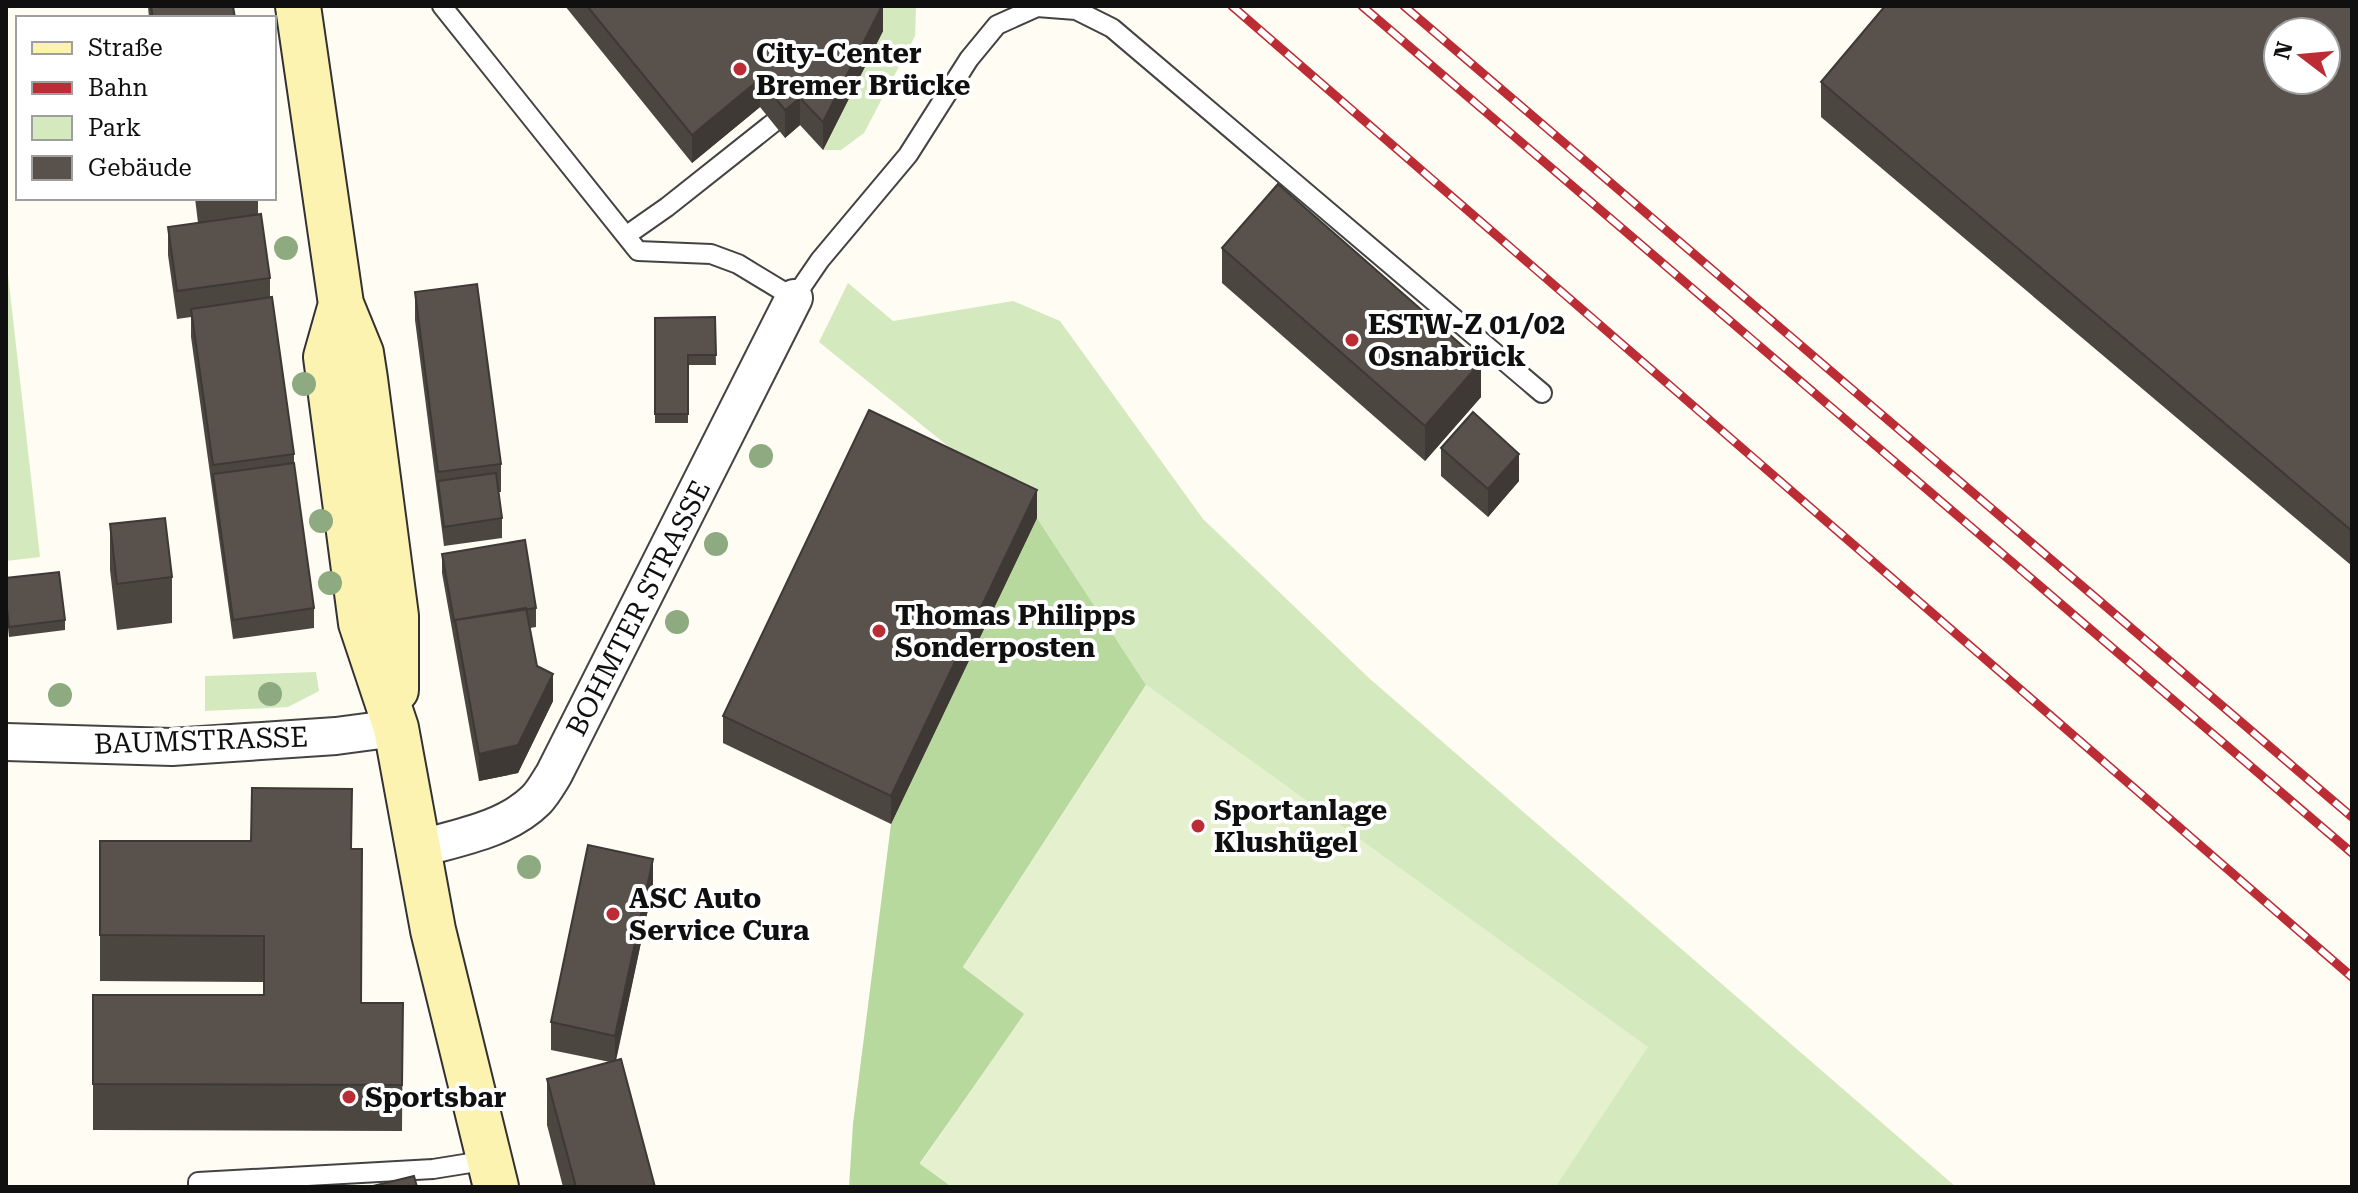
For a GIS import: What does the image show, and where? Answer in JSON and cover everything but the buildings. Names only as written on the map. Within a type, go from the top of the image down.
[{"type":"main road","points":[[298,6],[341,304],[361,353],[396,616],[396,728],[433,930],[493,1174]]},
{"type":"street","name":"BOHMTER STRASSE","points":[[418,849],[510,819],[536,800],[554,774],[794,298]]},
{"type":"street","name":"BAUMSTRASSE","points":[[6,742],[172,747],[336,736],[396,728]]},
{"type":"lane","points":[[442,6],[638,251],[711,254],[738,264],[794,298],[820,260],[908,155],[969,59],[997,25],[1037,7],[1076,10],[1112,28],[1542,393]]},
{"type":"lane","points":[[627,235],[773,123]]},
{"type":"lane","points":[[198,1187],[198,1182],[433,1169],[493,1174]]},
{"type":"green space","points":[[883,6],[916,6],[915,36],[864,133],[841,150],[823,150],[883,31]]},
{"type":"green space","points":[[6,257],[40,557],[6,561]]},
{"type":"green space","points":[[848,283],[893,321],[1013,301],[1060,321],[1203,519],[1370,679],[1956,1187],[1555,1187],[1647,1047],[1146,685],[1037,518],[819,342]]},
{"type":"green space","points":[[1037,518],[1146,685],[963,967],[1025,1014],[920,1163],[952,1187],[849,1187],[853,1124],[891,824]]},
{"type":"green space","points":[[316,672],[319,691],[288,707],[205,711],[205,676]]},
{"type":"green space","name":"Sportanlage Klushügel","points":[[1146,685],[1648,1047],[1555,1187],[952,1187],[920,1164],[1024,1014],[963,967]]},
{"type":"railway","points":[[1232,6],[2352,977]]},
{"type":"railway","points":[[1362,6],[2352,853]]},
{"type":"railway","points":[[1404,6],[2352,817]]},
{"type":"place","name":"City-Center Bremer Brücke","points":[[740,69]]},
{"type":"place","name":"ESTW-Z 01/02 Osnabrück","points":[[1352,340]]},
{"type":"place","name":"Thomas Philipps Sonderposten","points":[[879,631]]},
{"type":"place","name":"Sportanlage Klushügel","points":[[1198,826]]},
{"type":"place","name":"ASC Auto Service Cura","points":[[613,914]]},
{"type":"place","name":"Sportsbar","points":[[349,1097]]}]
